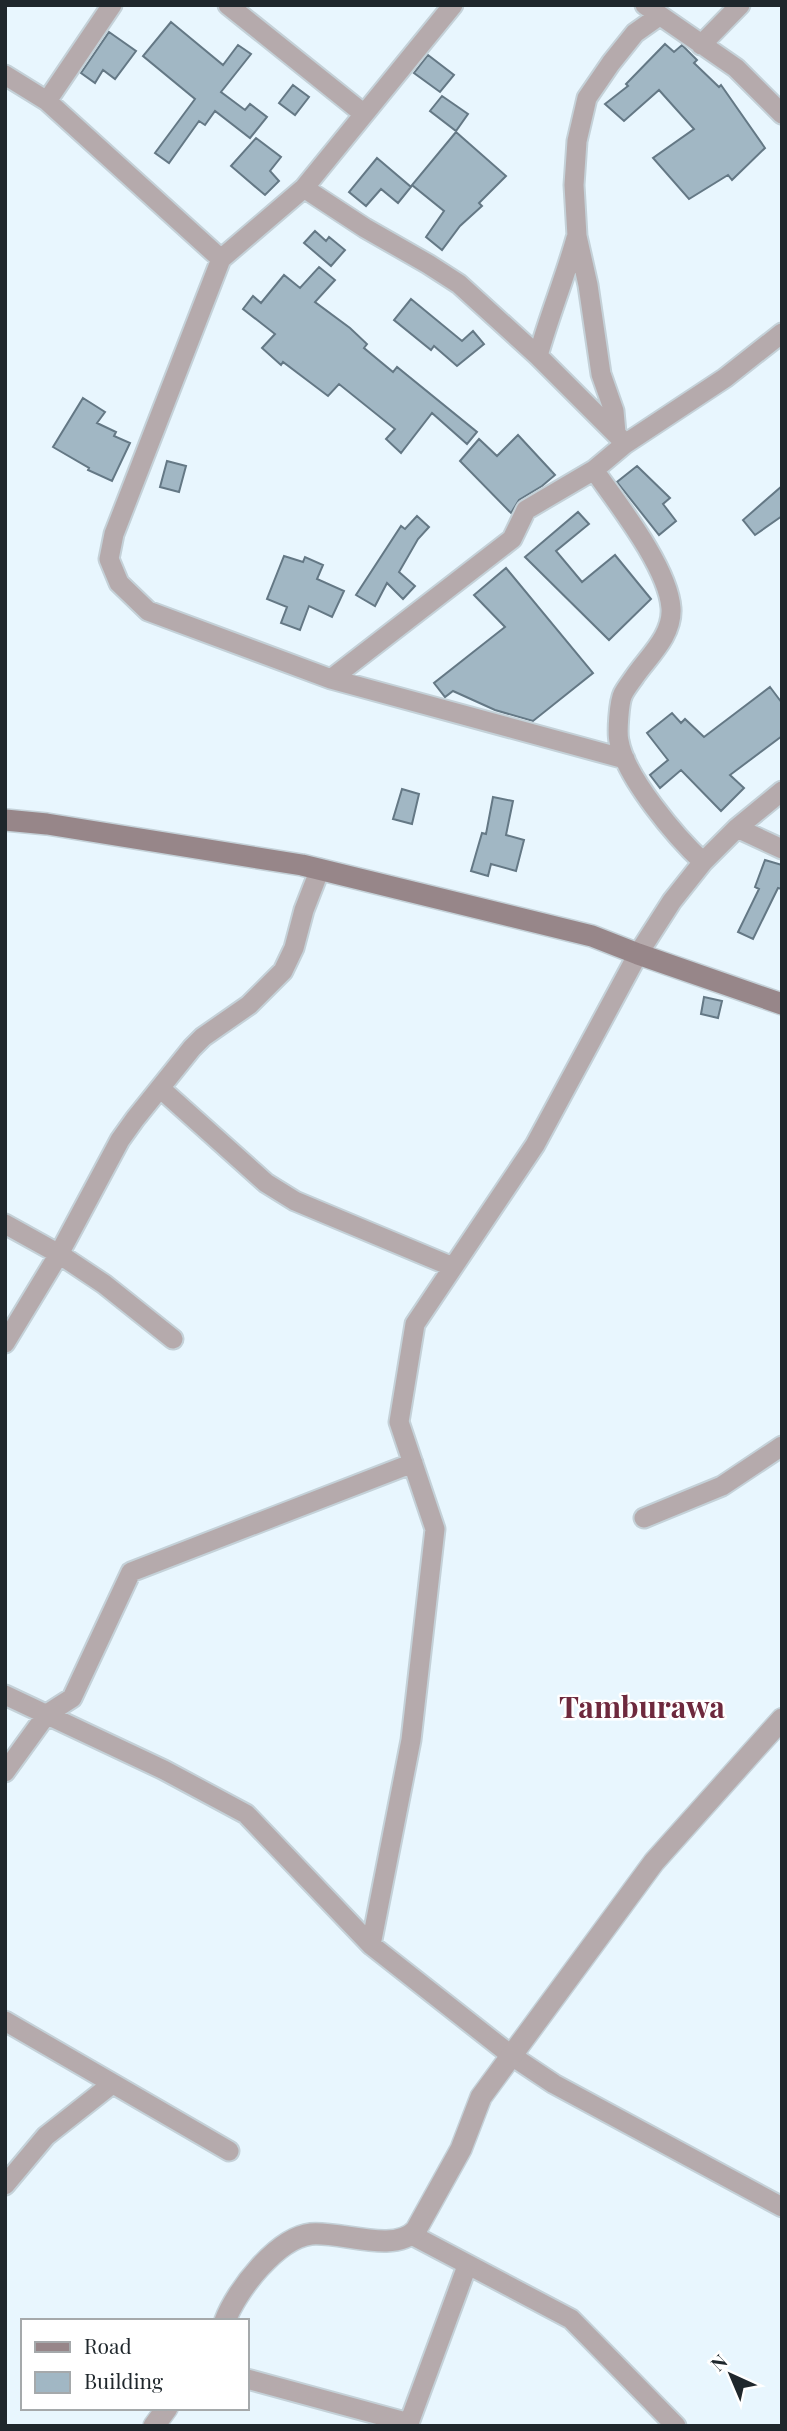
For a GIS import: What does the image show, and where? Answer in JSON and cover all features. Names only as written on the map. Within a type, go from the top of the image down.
[{"type":"main road","points":[[5,820],[73,828],[320,869],[592,936],[782,1004]]},
{"type":"street","points":[[47,101],[113,5]]},
{"type":"street","points":[[228,5],[364,114]]},
{"type":"street","points":[[453,5],[304,188],[221,259],[114,534],[109,559],[120,583],[148,611],[331,679],[625,759]]},
{"type":"street","points":[[701,45],[740,5]]},
{"type":"street","points":[[620,438],[601,374],[588,285],[577,236],[574,185],[577,141],[587,98],[652,10],[736,68],[782,114]]},
{"type":"street","points":[[5,75],[47,101],[221,259]]},
{"type":"street","points":[[304,188],[459,284],[538,356],[620,438]]},
{"type":"street","points":[[538,356],[565,281],[577,236]]},
{"type":"street","points":[[331,679],[512,539],[526,510],[594,470],[620,438],[725,379],[782,333]]},
{"type":"street","points":[[594,470],[632,524],[657,566],[669,593],[671,610],[664,636],[622,696],[618,740],[642,790],[689,849],[703,862]]},
{"type":"street","points":[[371,1945],[411,1740],[435,1529],[399,1422],[415,1324],[535,1145],[638,954],[672,901],[703,862],[737,828],[782,790]]},
{"type":"street","points":[[737,828],[782,849]]},
{"type":"street","points":[[5,1343],[59,1254],[120,1140],[203,1037],[249,1005],[282,971],[294,948],[304,910],[320,869]]},
{"type":"street","points":[[160,1088],[226,1149],[295,1201],[453,1267]]},
{"type":"street","points":[[5,1224],[59,1254],[104,1284],[173,1339]]},
{"type":"street","points":[[644,1518],[722,1486],[782,1446]]},
{"type":"street","points":[[5,1772],[47,1714],[72,1698],[131,1572],[413,1463]]},
{"type":"street","points":[[5,1695],[164,1770],[246,1814],[371,1945],[512,2056],[555,2084],[782,2207]]},
{"type":"street","points":[[226,2319],[229,2309],[256,2273],[284,2245],[308,2234],[339,2234],[381,2242],[405,2239],[412,2235],[434,2201],[461,2149],[481,2097],[654,1862],[782,1719]]},
{"type":"street","points":[[5,2021],[229,2151]]},
{"type":"street","points":[[5,2185],[46,2136],[112,2084]]},
{"type":"street","points":[[412,2235],[571,2319],[676,2426]]},
{"type":"street","points":[[248,2379],[410,2424],[467,2266]]},
{"type":"street","points":[[154,2426],[166,2410]]},
{"type":"building","points":[[171,22],[223,65],[238,45],[251,54],[221,92],[245,110],[250,104],[267,117],[250,138],[215,111],[205,125],[199,121],[169,163],[155,153],[195,99],[143,56]]},
{"type":"building","points":[[109,32],[136,51],[115,79],[103,70],[95,83],[81,73]]},
{"type":"building","points":[[665,44],[674,52],[682,45],[697,60],[694,63],[719,87],[721,85],[765,148],[732,180],[728,175],[689,199],[653,158],[694,129],[659,90],[624,121],[605,104],[628,86],[626,84]]},
{"type":"building","points":[[428,55],[454,75],[440,92],[414,73]]},
{"type":"building","points":[[293,85],[309,97],[295,115],[279,103]]},
{"type":"building","points":[[442,96],[468,114],[456,131],[430,111]]},
{"type":"building","points":[[456,132],[506,176],[479,203],[482,206],[460,226],[442,250],[426,237],[444,211],[412,185]]},
{"type":"building","points":[[256,138],[281,157],[270,171],[279,181],[265,195],[231,166]]},
{"type":"building","points":[[377,158],[411,187],[398,203],[381,189],[366,206],[349,192]]},
{"type":"building","points":[[315,231],[326,241],[329,237],[345,250],[331,266],[304,243]]},
{"type":"building","points":[[319,267],[335,280],[315,302],[350,328],[367,344],[364,348],[393,372],[397,367],[477,432],[467,444],[432,413],[401,453],[386,439],[395,429],[339,384],[328,396],[283,362],[281,365],[262,348],[275,334],[243,309],[253,296],[261,303],[284,275],[300,288]]},
{"type":"building","points":[[411,299],[462,341],[473,331],[484,344],[457,366],[434,346],[431,350],[394,320]]},
{"type":"building","points":[[83,398],[105,412],[97,423],[116,432],[114,436],[130,443],[112,481],[88,470],[89,468],[53,447]]},
{"type":"building","points":[[518,435],[555,475],[519,500],[511,513],[460,461],[479,439],[497,456]]},
{"type":"building","points":[[167,461],[186,466],[179,492],[160,487]]},
{"type":"building","points":[[637,466],[670,498],[663,504],[676,521],[659,535],[617,482]]},
{"type":"building","points":[[782,486],[782,516],[755,535],[743,520]]},
{"type":"building","points":[[578,512],[589,524],[556,551],[582,582],[615,555],[651,599],[609,640],[525,557]]},
{"type":"building","points":[[417,516],[429,527],[418,539],[399,572],[415,586],[403,599],[387,583],[375,606],[356,595],[401,526],[405,529]]},
{"type":"building","points":[[284,556],[303,562],[305,557],[323,565],[317,579],[344,591],[332,617],[309,606],[300,630],[281,623],[287,607],[267,599]]},
{"type":"building","points":[[506,568],[593,673],[533,721],[495,710],[453,691],[445,697],[434,683],[505,627],[474,595]]},
{"type":"building","points":[[770,687],[782,703],[782,736],[730,775],[744,788],[721,811],[681,770],[660,788],[650,775],[668,760],[647,733],[672,713],[681,723],[685,719],[704,737]]},
{"type":"building","points":[[402,789],[419,794],[412,824],[393,819]]},
{"type":"building","points":[[493,797],[513,801],[506,835],[524,840],[516,871],[491,864],[488,876],[471,871],[482,833],[486,834]]},
{"type":"building","points":[[765,860],[782,865],[782,889],[778,888],[753,939],[738,932],[759,889],[755,887]]},
{"type":"building","points":[[704,997],[722,1001],[718,1018],[701,1014]]},
{"type":"district","name":"Tamburawa","points":[[642,1706]]}]
